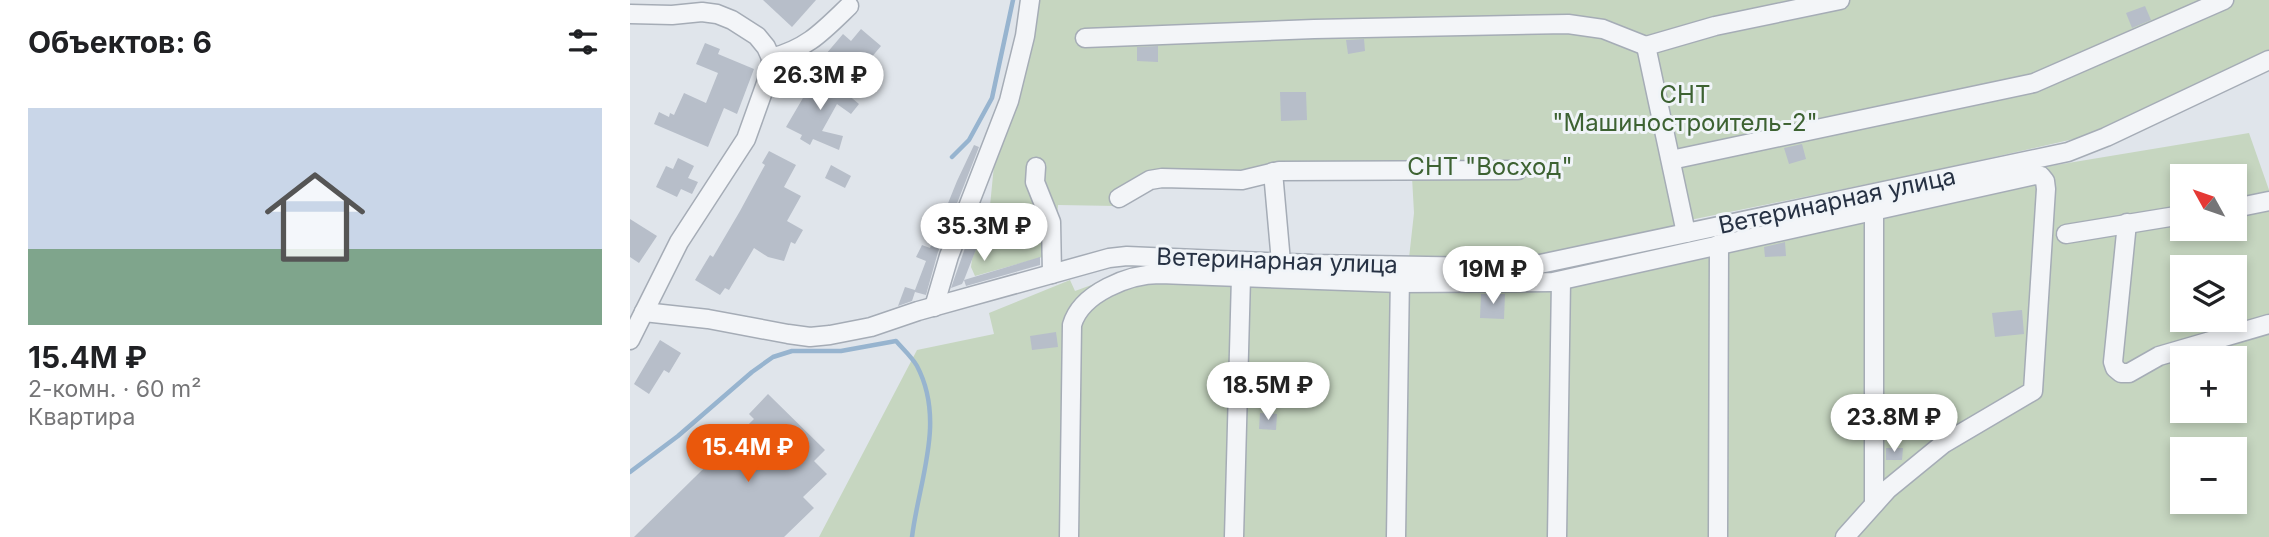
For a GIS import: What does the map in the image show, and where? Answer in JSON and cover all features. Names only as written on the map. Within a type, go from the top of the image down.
[{"type":"street","points":[[934,307],[949,256],[1009,101],[1025,36],[1030,0]]},
{"type":"street","points":[[1085,38],[1314,29],[1568,24],[1603,29],[1646,46],[1693,32],[1840,0]]},
{"type":"street","points":[[1671,160],[2034,83],[2224,0]]},
{"type":"street","points":[[630,13],[672,15],[706,6],[758,36],[771,58],[770,72],[746,139],[679,242],[630,340]]},
{"type":"street","points":[[771,58],[799,50],[849,6]]},
{"type":"street","points":[[1646,46],[1686,233]]},
{"type":"street","name":"Ветеринарная улица","points":[[644,312],[708,319],[810,337],[851,332],[1052,274],[1127,256],[1281,262],[1400,274],[1540,264],[2068,152],[2106,137],[2269,60]]},
{"type":"street","points":[[1036,167],[1035,181],[1051,222],[1052,274]]},
{"type":"street","points":[[1119,198],[1150,180],[1162,178],[1242,180],[1273,172],[1518,170]]},
{"type":"street","points":[[1273,172],[1281,262]]},
{"type":"street","points":[[1069,537],[1072,326],[1080,306],[1098,293],[1138,276],[1400,274],[1561,281],[1874,210],[2035,175],[2041,176],[2046,189],[2033,391],[1943,444],[1888,489],[1845,537]]},
{"type":"street","points":[[2247,206],[2269,201]]},
{"type":"street","points":[[1874,210],[1874,504]]},
{"type":"street","points":[[2066,234],[2170,217]]},
{"type":"street","points":[[2127,223],[2113,362],[2121,373],[2129,373],[2159,356],[2269,324]]},
{"type":"street","points":[[1718,537],[1719,244]]},
{"type":"street","points":[[1396,537],[1400,274]]},
{"type":"street","points":[[1234,537],[1241,277]]},
{"type":"street","points":[[1557,537],[1561,281]]},
{"type":"green space","name":"СНТ \"Машиностроитель-2\"","points":[[1036,0],[2269,0],[2269,52],[2087,136],[1519,259],[1409,258],[1414,213],[1412,177],[1281,176],[1269,185],[1167,182],[1143,189],[1142,196],[1117,206],[1058,205],[1055,248],[1046,256],[975,276],[971,267],[972,259],[989,216],[995,155],[1021,91],[1033,45],[1031,36]]},
{"type":"green space","points":[[2249,133],[2269,190],[2269,537],[819,537],[917,350],[994,334],[989,313],[1070,280],[1075,291],[1141,267],[1403,277],[1553,277],[1723,236],[2050,166]]},
{"type":"building","points":[[763,0],[816,0],[792,27]]},
{"type":"building","points":[[2145,6],[2151,20],[2132,28],[2126,13]]},
{"type":"building","points":[[861,29],[881,46],[860,71],[847,60],[842,69],[826,54],[843,34],[851,41]]},
{"type":"building","points":[[1364,39],[1365,51],[1348,54],[1346,40]]},
{"type":"building","points":[[705,43],[720,49],[718,54],[754,69],[737,114],[724,108],[708,147],[654,124],[659,112],[669,117],[670,113],[674,115],[684,93],[706,103],[718,73],[696,64]]},
{"type":"building","points":[[1158,46],[1158,62],[1137,61],[1137,47]]},
{"type":"building","points":[[817,74],[834,83],[859,104],[851,114],[837,104],[822,131],[843,136],[839,150],[813,139],[810,145],[800,139],[802,135],[786,127]]},
{"type":"building","points":[[1280,92],[1306,92],[1307,120],[1281,121]]},
{"type":"building","points":[[1802,144],[1806,159],[1789,164],[1784,148]]},
{"type":"building","points":[[974,145],[979,147],[938,252],[926,295],[915,292],[912,301],[898,306],[905,287],[915,290],[926,261],[916,257],[922,245],[930,248]]},
{"type":"building","points":[[769,151],[796,165],[784,187],[801,196],[787,221],[803,230],[795,244],[791,242],[784,261],[768,257],[754,248],[729,290],[725,288],[720,295],[695,280],[710,255],[713,257],[740,211],[765,165],[762,163]]},
{"type":"building","points":[[678,158],[694,166],[688,178],[698,182],[692,194],[681,189],[677,197],[656,187],[666,166],[673,169]]},
{"type":"building","points":[[831,165],[851,176],[845,188],[825,178]]},
{"type":"building","points":[[630,219],[657,236],[639,263],[630,257]]},
{"type":"building","points":[[973,225],[984,229],[962,284],[951,288]]},
{"type":"building","points":[[1785,242],[1786,256],[1765,257],[1764,247]]},
{"type":"building","points":[[1040,257],[1040,265],[966,286],[964,280]]},
{"type":"building","points":[[1481,294],[1505,294],[1504,319],[1480,318]]},
{"type":"building","points":[[2022,310],[2024,334],[1995,337],[1992,313]]},
{"type":"building","points":[[1056,332],[1058,347],[1032,350],[1030,336]]},
{"type":"building","points":[[660,340],[681,353],[669,373],[664,370],[649,394],[634,384]]},
{"type":"building","points":[[768,394],[825,450],[814,461],[827,474],[803,497],[814,508],[784,537],[634,537],[754,419],[749,414]]},
{"type":"building","points":[[1844,398],[1862,398],[1862,410],[1844,410]]},
{"type":"building","points":[[1260,413],[1277,414],[1276,430],[1259,429]]},
{"type":"building","points":[[1886,448],[1903,448],[1902,460],[1886,460]]},
{"type":"waterway","points":[[952,157],[969,140],[992,98],[1013,0]]},
{"type":"waterway","points":[[630,472],[773,357],[792,351],[841,351],[896,341],[917,366],[929,408],[928,451],[912,537]]},
{"type":"park label","name":"СНТ \"Восход\"","points":[[1490,167]]}]
